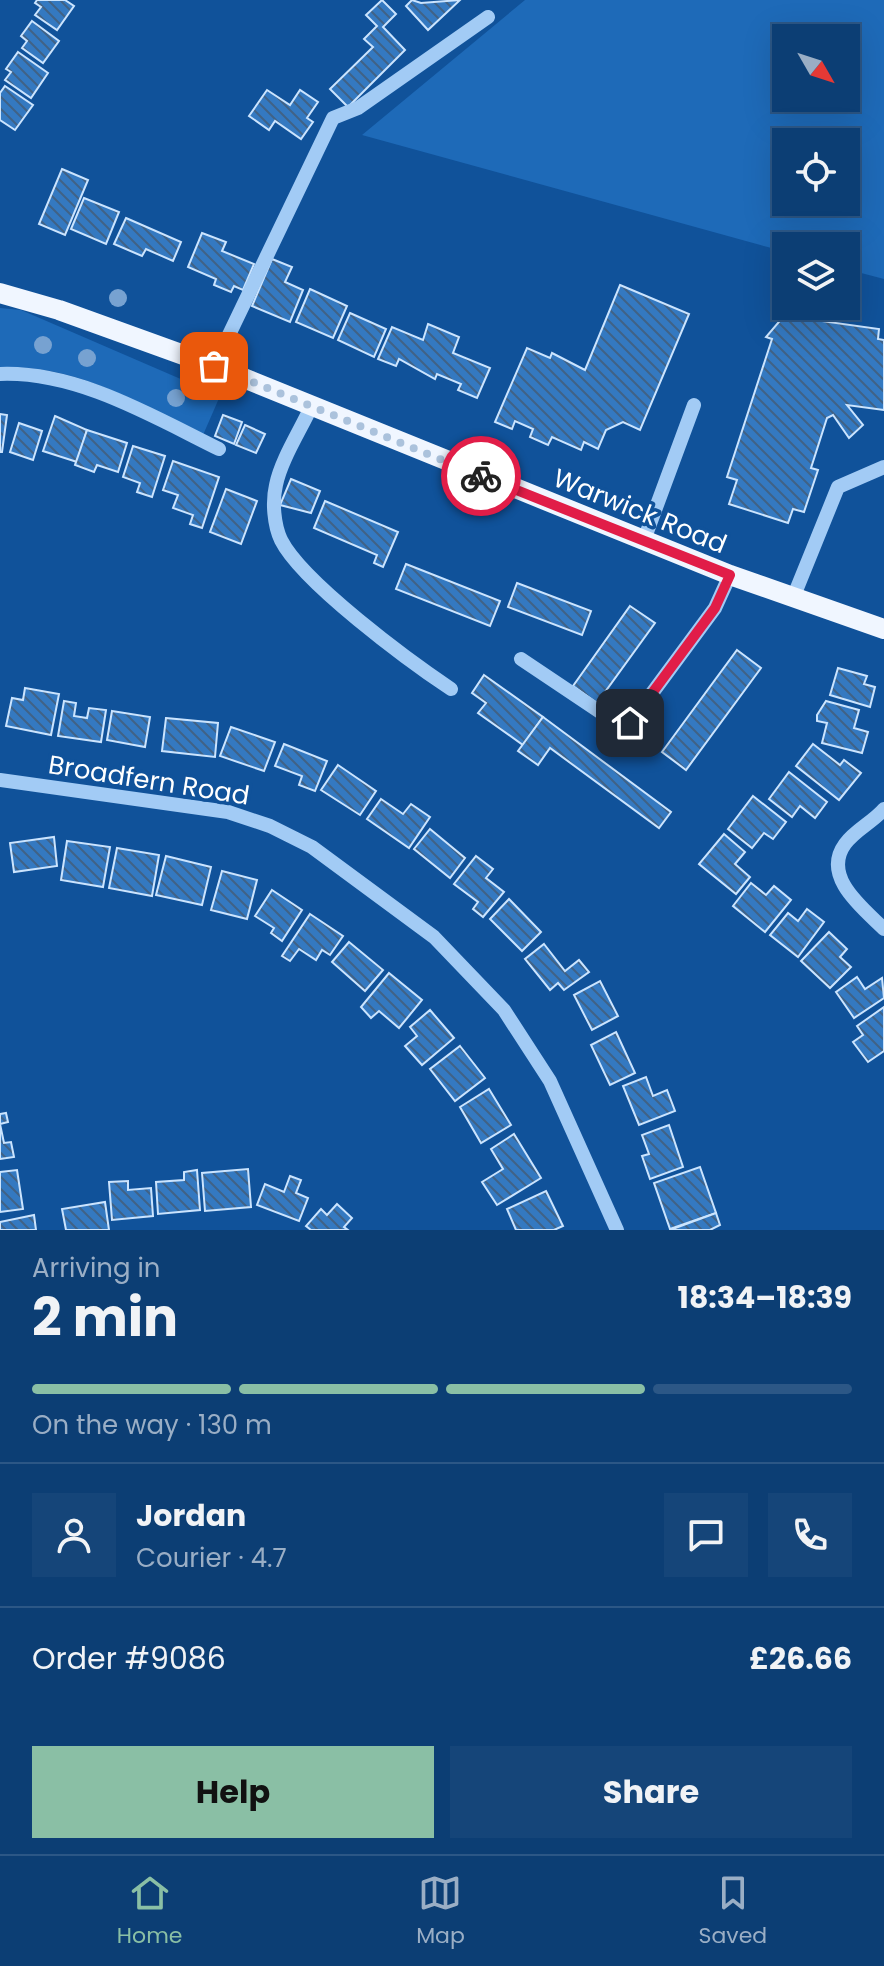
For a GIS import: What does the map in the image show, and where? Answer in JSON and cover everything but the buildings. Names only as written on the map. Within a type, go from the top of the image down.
[{"type":"main road","name":"Warwick Road","points":[[0,277],[22,297]]},
{"type":"main road","name":"Warwick Road","points":[[0,293],[22,297],[214,366],[730,575],[884,629]]},
{"type":"street","points":[[214,366],[333,118],[358,108],[488,17]]},
{"type":"street","points":[[0,374],[26,373],[68,383],[131,406],[219,449]]},
{"type":"street","points":[[644,540],[694,405]]},
{"type":"street","points":[[311,407],[276,484],[275,517],[281,541],[302,567],[374,633],[451,689]]},
{"type":"street","points":[[793,598],[838,487],[884,467]]},
{"type":"street","points":[[521,659],[605,719],[621,726],[630,723],[715,608],[730,575]]},
{"type":"street","name":"Broadfern Road","points":[[0,780],[228,812],[270,826],[324,856],[434,937],[504,1010],[550,1081],[617,1230]]},
{"type":"street","points":[[884,809],[846,842],[839,867],[848,893],[884,929]]},
{"type":"shaded area","points":[[525,0],[884,0],[884,279],[860,273],[860,232],[772,232],[772,248],[362,135]]},
{"type":"shaded area","points":[[0,308],[21,310],[220,396],[203,435],[80,378],[27,368],[0,368]]},
{"type":"way so far","points":[[214,366],[481,476]]},
{"type":"route","points":[[481,476],[730,575],[715,608],[630,723]]}]
